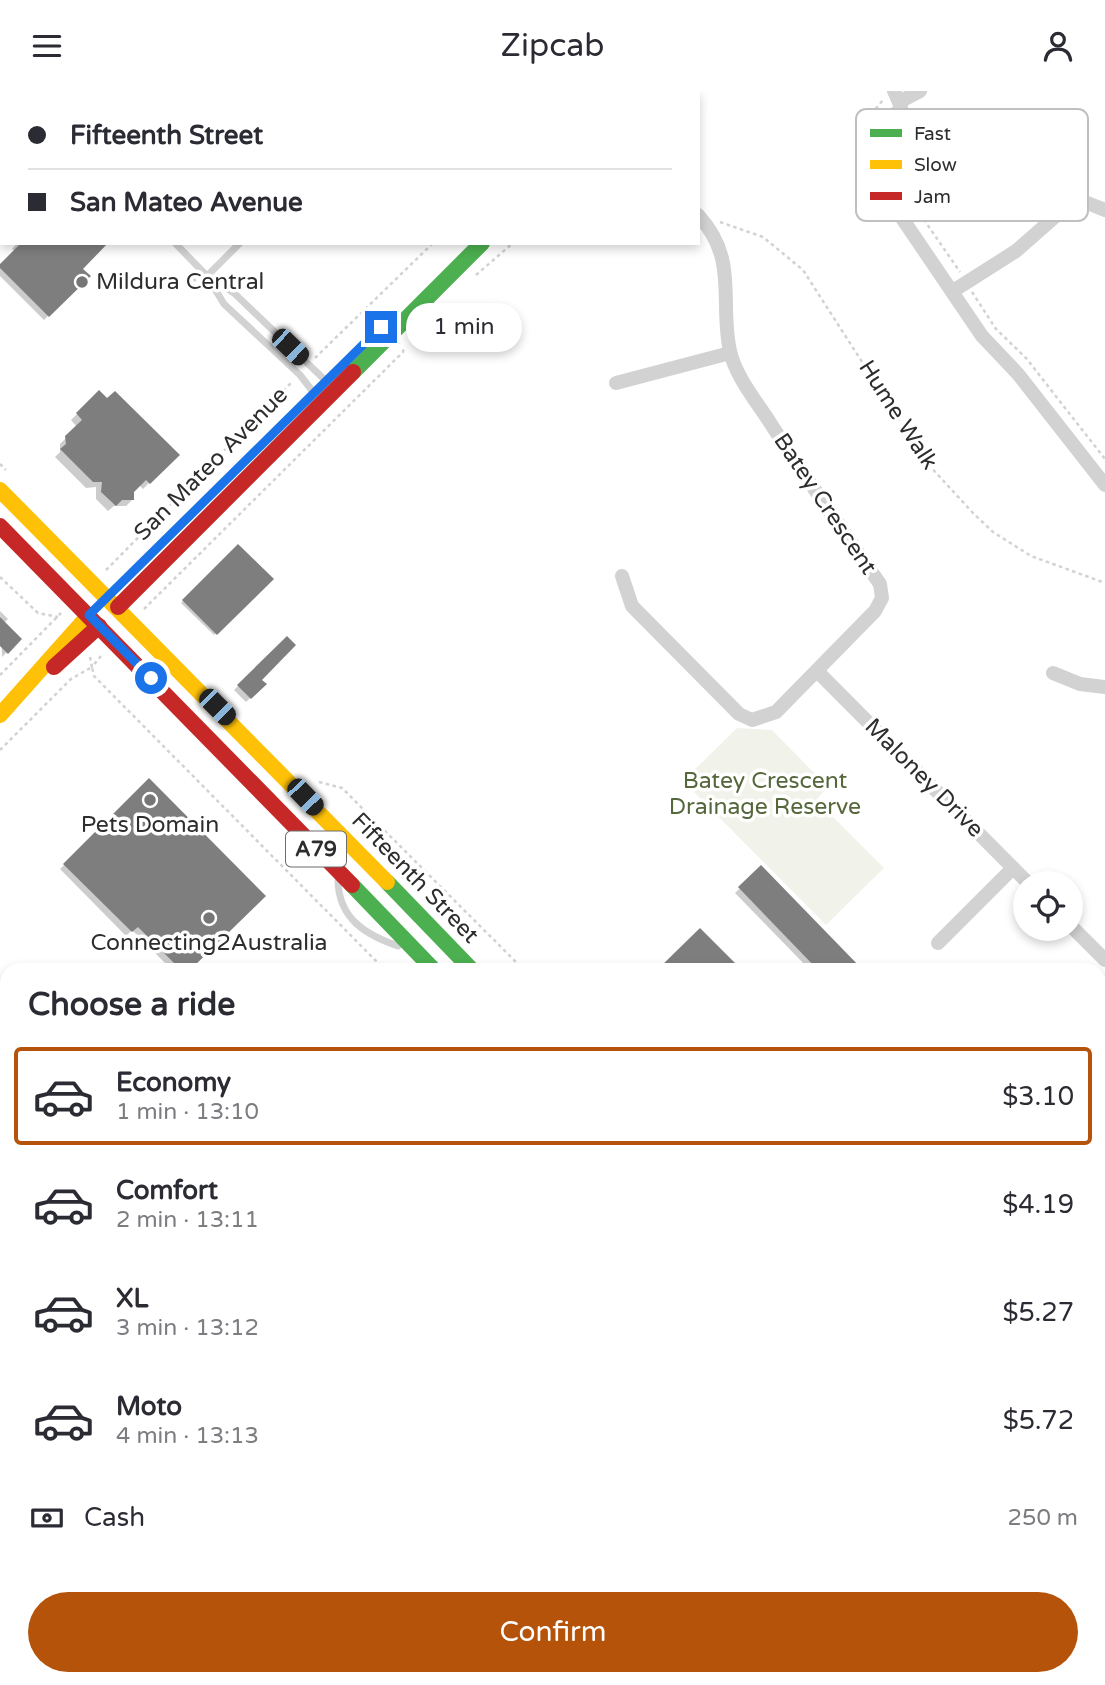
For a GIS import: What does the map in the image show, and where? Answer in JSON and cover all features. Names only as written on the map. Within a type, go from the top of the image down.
[{"type":"main road","name":"San Mateo Avenue","points":[[118,596],[320,387],[464,245]]},
{"type":"main road","name":"San Mateo Avenue","points":[[118,596],[480,245]]},
{"type":"main road","name":"Fifteenth Street","points":[[0,490],[91,582],[118,596],[266,757],[465,963]]},
{"type":"main road","name":"A79","points":[[0,526],[427,963]]},
{"type":"main road","points":[[0,715],[118,596]]},
{"type":"main road","points":[[245,775],[266,757]]},
{"type":"street","points":[[894,96],[920,91]]},
{"type":"street","points":[[1088,204],[1105,210]]},
{"type":"street","name":"Batey Crescent","points":[[622,576],[632,605],[739,714],[752,720],[764,719],[776,712],[875,611],[882,598],[880,585],[792,457],[752,395],[730,353],[726,265],[719,245],[700,218]]},
{"type":"street","points":[[905,221],[982,336],[1018,374],[1105,485]]},
{"type":"street","points":[[953,291],[1016,251],[1050,221]]},
{"type":"street","points":[[616,383],[730,353]]},
{"type":"street","name":"Maloney Drive","points":[[818,672],[1016,871]]},
{"type":"street","points":[[1053,673],[1080,684],[1105,687]]},
{"type":"street","points":[[938,943],[1013,868]]},
{"type":"street","points":[[1083,938],[1105,960]]},
{"type":"lane","points":[[178,245],[207,276],[224,304],[300,375],[320,387]]},
{"type":"lane","points":[[207,276],[238,245]]},
{"type":"lane","points":[[207,276],[234,293],[309,365],[320,387]]},
{"type":"lane","points":[[338,872],[343,908],[361,929],[370,936],[415,952]]},
{"type":"path","points":[[880,109],[894,96]]},
{"type":"path","name":"Hume Walk","points":[[716,221],[763,237],[803,270],[927,463],[993,532],[1031,557],[1105,583]]},
{"type":"path","points":[[926,221],[996,329],[1026,358],[1105,459]]},
{"type":"path","points":[[309,365],[431,245]]},
{"type":"path","points":[[474,277],[511,245]]},
{"type":"path","points":[[107,569],[118,596],[145,611],[403,352],[404,345]]},
{"type":"path","points":[[91,582],[300,375]]},
{"type":"path","points":[[0,577],[38,613],[58,617],[0,675]]},
{"type":"path","points":[[0,750],[71,679],[92,667],[94,676],[378,963]]},
{"type":"path","points":[[312,781],[342,788],[517,963]]},
{"type":"green space","name":"Batey Crescent Drainage Reserve","points":[[737,728],[772,730],[828,787],[816,800],[884,868],[826,925],[683,781]]},
{"type":"building","points":[[19,245],[106,245],[83,269],[91,276],[49,317],[0,268],[0,264]]},
{"type":"building","points":[[99,390],[107,398],[115,391],[180,455],[150,484],[146,480],[134,492],[134,500],[122,500],[116,506],[101,492],[102,482],[93,482],[60,449],[66,444],[65,436],[82,420],[76,413]]},
{"type":"building","points":[[238,544],[274,579],[217,635],[182,600]]},
{"type":"building","points":[[0,617],[22,639],[8,654],[0,646]]},
{"type":"building","points":[[287,636],[296,645],[262,680],[267,684],[251,699],[237,685]]},
{"type":"building","points":[[149,778],[266,896],[197,963],[174,963],[138,927],[132,932],[63,864]]},
{"type":"building","points":[[761,865],[856,963],[811,963],[738,887]]},
{"type":"building","points":[[700,928],[735,963],[664,963]]},
{"type":"traffic: fast","points":[[353,372],[480,245]]},
{"type":"traffic: fast","points":[[387,882],[465,963]]},
{"type":"traffic: fast","points":[[352,885],[427,963]]},
{"type":"traffic: slow","points":[[0,490],[387,882]]},
{"type":"traffic: slow","points":[[0,715],[89,615]]},
{"type":"traffic: jam","points":[[118,607],[353,372]]},
{"type":"traffic: jam","points":[[0,526],[352,885]]},
{"type":"traffic: jam","points":[[54,667],[99,626]]},
{"type":"place","name":"Mildura Central","points":[[82,282]]},
{"type":"place","name":"Pets Domain","points":[[150,800]]},
{"type":"place","name":"Connecting2Australia","points":[[209,918]]},
{"type":"route","points":[[151,678],[89,615],[381,327]]}]
